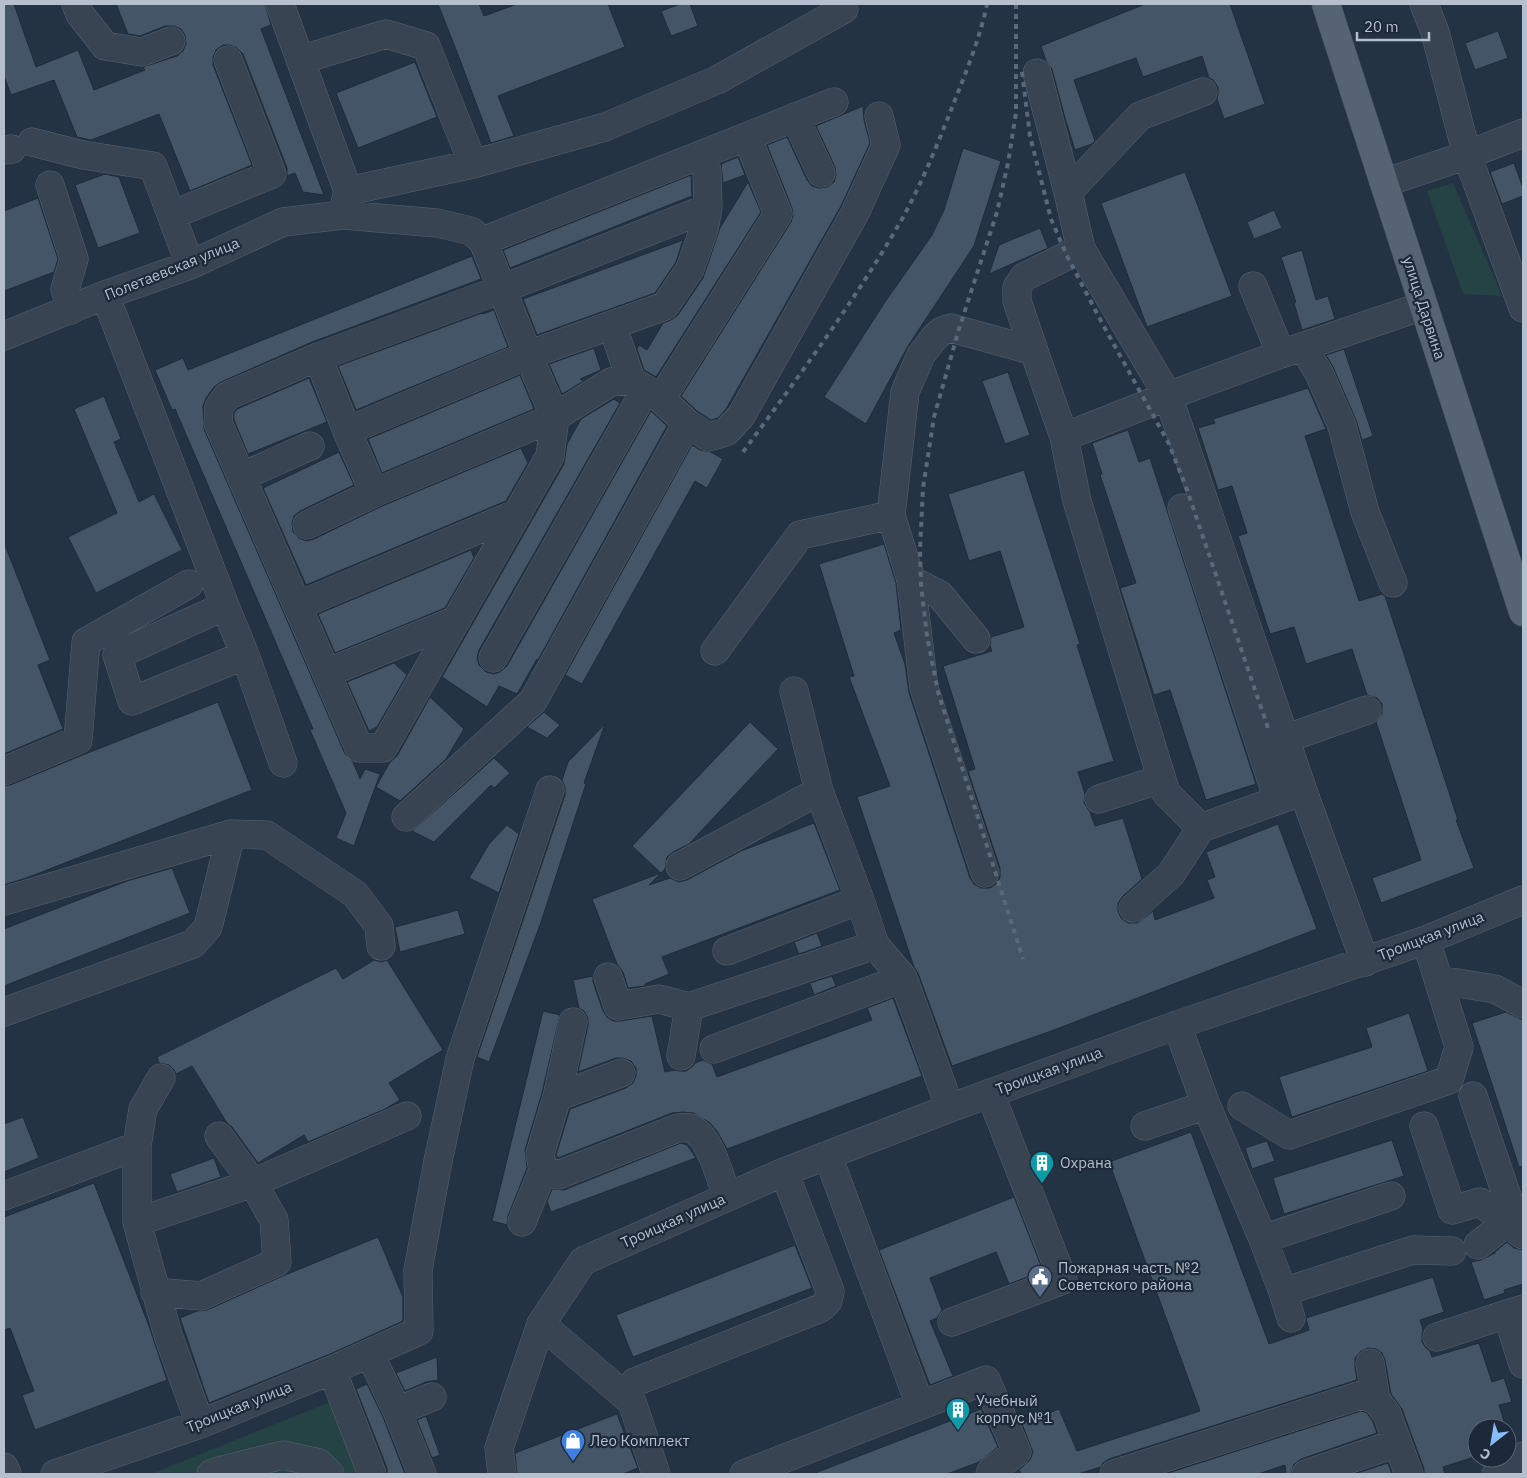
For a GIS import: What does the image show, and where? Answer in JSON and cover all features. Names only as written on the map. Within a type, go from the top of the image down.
[{"type":"main road","name":"улица Дарвина","points":[[1326,4],[1423,306],[1521,600]]},
{"type":"street","points":[[76,4],[80,14],[105,46],[142,52],[171,41]]},
{"type":"street","points":[[280,4],[300,60],[345,203]]},
{"type":"street","points":[[1424,4],[1435,32],[1467,155],[1523,308]]},
{"type":"street","points":[[345,203],[473,164],[605,127],[717,80],[844,9]]},
{"type":"street","points":[[300,60],[386,34],[426,46],[473,164]]},
{"type":"street","points":[[172,215],[272,174],[228,60]]},
{"type":"street","points":[[1037,73],[1081,249],[1168,396],[1285,739],[1291,796]]},
{"type":"street","points":[[1068,192],[1140,116],[1203,92]]},
{"type":"street","points":[[483,241],[834,102]]},
{"type":"street","points":[[612,325],[646,389],[687,423],[708,437],[726,432],[741,416],[859,204],[886,145],[879,116]]},
{"type":"street","points":[[795,117],[821,173]]},
{"type":"street","points":[[1384,183],[1467,155],[1523,133]]},
{"type":"street","points":[[16,147],[154,166],[190,264]]},
{"type":"street","points":[[493,658],[646,389],[778,214],[753,152]]},
{"type":"street","points":[[347,431],[528,355],[665,306],[690,269],[704,229],[708,208],[707,171]]},
{"type":"street","points":[[50,185],[74,259],[65,289],[71,310]]},
{"type":"street","points":[[345,203],[471,231],[483,241],[502,289],[528,355],[555,417],[550,456],[383,748],[359,748],[218,423],[219,408],[227,396],[318,358],[502,289],[708,208]]},
{"type":"street","name":"Полетаевская улица","points":[[4,336],[105,295],[190,264],[283,222],[345,203]]},
{"type":"street","points":[[1081,249],[1024,277],[1017,287],[1017,301],[1064,436],[1077,501],[1161,779],[1166,793],[1201,828]]},
{"type":"street","points":[[1253,286],[1292,351],[1319,373],[1342,426],[1365,512],[1392,583]]},
{"type":"street","points":[[105,295],[245,655],[283,763]]},
{"type":"street","points":[[1064,436],[1292,351],[1423,306]]},
{"type":"street","points":[[985,872],[924,688],[911,580],[891,515],[906,392],[921,355],[934,338],[942,331],[951,328],[1034,351]]},
{"type":"street","points":[[318,358],[374,493]]},
{"type":"street","points":[[307,525],[374,493],[555,417],[611,382],[646,389]]},
{"type":"street","points":[[406,817],[533,701],[687,423]]},
{"type":"street","points":[[241,477],[310,446]]},
{"type":"street","points":[[1182,508],[1291,796],[1365,962]]},
{"type":"street","points":[[297,606],[518,513]]},
{"type":"street","points":[[715,651],[800,535],[891,515]]},
{"type":"street","points":[[911,580],[940,595],[976,639]]},
{"type":"street","points":[[4,771],[78,740],[86,642],[190,584]]},
{"type":"street","points":[[225,606],[118,655],[132,701],[245,655]]},
{"type":"street","points":[[327,673],[457,620]]},
{"type":"street","points":[[794,691],[819,791],[875,945],[903,978],[950,1108]]},
{"type":"street","points":[[1285,739],[1367,710]]},
{"type":"street","points":[[1099,799],[1161,779]]},
{"type":"street","name":"Троицкая улица","points":[[56,1474],[200,1424],[370,1354],[419,1331],[418,1270],[438,1161],[460,1059],[550,790]]},
{"type":"street","points":[[680,866],[819,791]]},
{"type":"street","points":[[1132,908],[1172,874],[1201,828],[1291,796]]},
{"type":"street","points":[[4,901],[230,834],[267,835],[355,894],[379,926],[381,946]]},
{"type":"street","points":[[4,1012],[193,944],[208,927],[230,834]]},
{"type":"street","points":[[727,951],[860,900]]},
{"type":"street","name":"Троицкая улица","points":[[541,1324],[583,1261],[784,1172],[1177,1024],[1426,940],[1523,900]]},
{"type":"street","points":[[1242,1106],[1289,1135],[1449,1080],[1460,1047],[1426,940]]},
{"type":"street","points":[[608,977],[618,1006],[659,999],[689,1006],[875,945]]},
{"type":"street","points":[[714,1048],[903,978]]},
{"type":"street","points":[[1439,980],[1495,989],[1523,1004]]},
{"type":"street","points":[[681,1056],[689,1006]]},
{"type":"street","points":[[522,1222],[543,1170],[540,1154],[557,1097],[573,1022]]},
{"type":"street","points":[[1177,1024],[1206,1105],[1263,1239],[1291,1318]]},
{"type":"street","points":[[557,1097],[620,1073]]},
{"type":"street","points":[[162,1078],[142,1109],[137,1146],[137,1222],[168,1335],[200,1424]]},
{"type":"street","points":[[952,1322],[1063,1280],[990,1093]]},
{"type":"street","points":[[1473,1096],[1512,1211],[1515,1229]]},
{"type":"street","points":[[1145,1126],[1206,1105]]},
{"type":"street","points":[[137,1222],[253,1183],[407,1116]]},
{"type":"street","points":[[1424,1126],[1452,1210],[1480,1202],[1515,1229]]},
{"type":"street","points":[[543,1170],[558,1175],[678,1128],[689,1128],[699,1134],[712,1154],[727,1197]]},
{"type":"street","points":[[155,1292],[201,1296],[277,1262],[274,1220],[253,1183],[219,1136]]},
{"type":"street","points":[[4,1196],[137,1146]]},
{"type":"street","points":[[828,1156],[920,1405]]},
{"type":"street","points":[[635,1382],[820,1308],[828,1301],[830,1291],[784,1172]]},
{"type":"street","points":[[1263,1239],[1391,1196]]},
{"type":"street","points":[[1478,1245],[1515,1229]]},
{"type":"street","points":[[1283,1292],[1413,1250],[1452,1251]]},
{"type":"street","points":[[1437,1337],[1515,1312],[1523,1364]]},
{"type":"street","points":[[502,1474],[499,1448],[541,1324],[632,1402],[656,1474]]},
{"type":"street","points":[[370,1354],[422,1474]]},
{"type":"street","points":[[1370,1363],[1376,1400],[1387,1414],[1408,1474]]},
{"type":"street","points":[[332,1370],[372,1474]]},
{"type":"street","points":[[744,1474],[986,1380],[1017,1452],[992,1470],[990,1474]]},
{"type":"street","points":[[1114,1474],[1361,1395],[1376,1400]]},
{"type":"street","points":[[396,1411],[432,1397]]},
{"type":"street","points":[[1306,1474],[1398,1443]]},
{"type":"street","points":[[211,1474],[283,1455],[319,1463],[330,1474]]},
{"type":"street","points":[[1496,1474],[1523,1456]]},
{"type":"street","points":[[4,1467],[8,1474]]},
{"type":"green space","points":[[1453,183],[1502,296],[1463,294],[1427,191]]},
{"type":"green space","points":[[330,1402],[357,1474],[151,1474]]},
{"type":"building","points":[[4,4],[14,4],[36,67],[78,50],[94,90],[145,70],[143,67],[177,56],[183,51],[186,44],[185,35],[181,29],[174,26],[165,26],[140,36],[128,34],[116,4],[265,4],[271,25],[261,29],[324,195],[303,192],[295,173],[287,176],[287,168],[243,54],[237,48],[223,45],[216,50],[213,57],[213,65],[252,165],[190,191],[159,114],[91,140],[77,137],[54,80],[11,95],[4,76]]},
{"type":"building","points":[[438,4],[479,4],[484,16],[517,4],[608,4],[625,47],[498,96],[514,136],[491,143]]},
{"type":"building","points":[[680,4],[690,4],[698,26],[671,36],[661,11]]},
{"type":"building","points":[[1145,4],[1230,4],[1265,104],[1224,119],[1217,99],[1218,87],[1209,78],[1202,56],[1143,77],[1136,58],[1074,80],[1095,141],[1092,144],[1075,150],[1052,69],[1046,61],[1041,46]]},
{"type":"building","points":[[1498,31],[1508,58],[1475,70],[1465,43]]},
{"type":"building","points":[[415,62],[437,117],[358,148],[336,93]]},
{"type":"building","points":[[863,106],[864,120],[870,143],[841,206],[726,409],[718,418],[711,420],[697,411],[681,396],[793,216],[792,208],[767,145],[787,137],[807,180],[812,186],[819,188],[827,187],[834,182],[836,175],[835,167],[816,126]]},
{"type":"building","points":[[963,148],[1001,161],[974,246],[908,346],[866,424],[824,397],[885,302],[932,235],[944,210]]},
{"type":"building","points":[[738,157],[745,175],[723,183],[721,164]]},
{"type":"building","points":[[1514,163],[1523,188],[1523,196],[1502,204],[1490,172]]},
{"type":"building","points":[[1185,172],[1232,296],[1147,327],[1101,203]]},
{"type":"building","points":[[105,174],[119,177],[140,233],[98,248],[75,185]]},
{"type":"building","points":[[691,175],[692,196],[510,268],[503,250]]},
{"type":"building","points":[[748,182],[761,212],[656,377],[644,370],[637,349],[639,345],[647,350],[663,323],[678,315],[703,278],[720,228]]},
{"type":"building","points":[[38,198],[58,259],[54,272],[4,291],[4,211]]},
{"type":"building","points":[[1274,210],[1282,228],[1254,239],[1247,222]]},
{"type":"building","points":[[1040,228],[1048,248],[989,274],[999,245]]},
{"type":"building","points":[[683,240],[676,262],[655,293],[537,335],[523,299]]},
{"type":"building","points":[[1302,250],[1316,300],[1328,296],[1335,319],[1302,330],[1294,303],[1296,302],[1281,257]]},
{"type":"building","points":[[472,256],[481,279],[312,342],[221,382],[214,387],[203,406],[204,429],[345,754],[353,762],[360,779],[365,769],[380,774],[354,846],[336,838],[346,813],[310,730],[313,729],[175,409],[172,410],[155,370],[183,358],[188,370]]},
{"type":"building","points":[[494,310],[508,347],[356,410],[338,366]]},
{"type":"building","points":[[594,348],[601,370],[580,379],[584,381],[562,394],[549,364]]},
{"type":"building","points":[[1344,349],[1373,436],[1362,440],[1356,420],[1326,355]]},
{"type":"building","points":[[1008,372],[1030,435],[1005,444],[982,381]]},
{"type":"building","points":[[520,375],[534,409],[382,473],[368,439]]},
{"type":"building","points":[[309,378],[327,422],[248,454],[234,420],[234,413],[237,409]]},
{"type":"building","points":[[1308,388],[1326,429],[1305,436],[1359,601],[1382,594],[1385,596],[1458,820],[1456,820],[1474,868],[1381,903],[1372,878],[1421,860],[1376,722],[1382,713],[1382,704],[1377,698],[1367,695],[1352,649],[1306,664],[1294,627],[1270,634],[1238,536],[1247,533],[1232,486],[1218,490],[1198,428],[1215,423],[1213,419]]},
{"type":"building","points":[[104,396],[121,439],[114,442],[139,502],[154,494],[182,550],[96,593],[68,537],[117,513],[74,409]]},
{"type":"building","points":[[614,399],[620,403],[479,650],[477,658],[479,665],[486,672],[494,674],[507,666],[651,411],[667,426],[538,660],[517,694],[499,686],[487,707],[442,677],[564,464],[567,444],[581,419]]},
{"type":"building","points":[[1128,430],[1139,462],[1150,458],[1256,784],[1206,800],[1170,690],[1154,695],[1120,588],[1136,583],[1100,475],[1102,474],[1092,443]]},
{"type":"building","points":[[692,445],[723,459],[707,488],[695,481],[582,684],[565,675]]},
{"type":"building","points":[[521,448],[528,463],[506,501],[306,585],[263,488],[339,452],[354,485],[300,511],[294,516],[292,523],[293,532],[299,538],[306,541],[314,539],[380,507]]},
{"type":"building","points":[[1024,470],[1080,644],[1077,645],[1114,761],[1078,772],[1085,794],[1084,803],[1090,812],[1095,826],[1123,818],[1142,879],[1118,903],[1118,911],[1121,918],[1128,923],[1137,923],[1153,911],[1155,920],[1214,898],[1207,880],[1215,877],[1206,852],[1278,824],[1317,929],[1054,1030],[952,1066],[918,973],[914,967],[857,797],[890,786],[849,677],[854,676],[819,564],[884,544],[896,583],[901,630],[894,633],[905,664],[909,693],[970,878],[974,884],[981,888],[990,888],[997,883],[1000,877],[1000,868],[968,771],[975,769],[943,666],[992,651],[990,646],[991,637],[1024,627],[1000,551],[969,561],[948,494]]},
{"type":"building","points":[[4,545],[50,660],[38,665],[63,729],[4,754]]},
{"type":"building","points":[[471,550],[474,558],[445,608],[335,653],[318,614]]},
{"type":"building","points":[[394,663],[407,675],[377,727],[369,731],[347,682]]},
{"type":"building","points":[[430,697],[464,729],[446,759],[400,801],[376,787],[390,762],[397,756]]},
{"type":"building","points":[[218,702],[252,790],[4,885],[4,786]]},
{"type":"building","points":[[544,712],[560,725],[547,738],[527,727]]},
{"type":"building","points":[[750,722],[778,749],[689,844],[667,857],[665,869],[661,873],[632,846]]},
{"type":"building","points":[[605,724],[584,783],[586,784],[540,925],[489,1062],[477,1057],[565,795],[565,787],[562,780],[568,762]]},
{"type":"building","points":[[494,758],[510,773],[494,788],[491,785],[434,842],[412,831]]},
{"type":"building","points":[[814,823],[840,890],[662,957],[669,974],[645,984],[645,986],[628,988],[623,972],[617,964],[592,899],[661,873],[649,885],[670,878],[679,882],[687,880],[741,851]]},
{"type":"building","points":[[507,825],[519,834],[499,893],[469,878],[489,844]]},
{"type":"building","points":[[172,868],[190,913],[4,986],[4,929],[127,881]]},
{"type":"building","points":[[458,910],[465,934],[400,952],[395,927]]},
{"type":"building","points":[[817,933],[822,946],[799,954],[794,942]]},
{"type":"building","points":[[374,960],[382,962],[387,960],[443,1050],[389,1083],[400,1100],[385,1109],[308,1142],[304,1135],[258,1163],[232,1127],[227,1123],[192,1066],[176,1074],[169,1065],[159,1063],[157,1057],[336,968],[343,979]]},
{"type":"building","points":[[593,976],[593,982],[607,1017],[613,1021],[620,1021],[652,1016],[665,1072],[675,1070],[686,1071],[695,1063],[703,1060],[712,1064],[717,1077],[872,1020],[867,1008],[893,998],[922,1076],[727,1149],[717,1131],[709,1122],[693,1113],[683,1112],[672,1113],[558,1158],[556,1155],[570,1109],[626,1088],[633,1083],[636,1076],[636,1068],[631,1061],[623,1058],[616,1058],[578,1072],[588,1018],[584,1011],[579,1008],[573,980]]},
{"type":"building","points":[[832,976],[836,986],[814,995],[810,983]]},
{"type":"building","points":[[543,1011],[560,1015],[542,1093],[525,1150],[527,1168],[508,1216],[507,1225],[492,1221]]},
{"type":"building","points":[[1506,1012],[1523,1020],[1523,1166],[1519,1167],[1472,1023]]},
{"type":"building","points":[[1409,1013],[1428,1071],[1292,1117],[1279,1077],[1372,1047],[1366,1028]]},
{"type":"building","points":[[23,1117],[39,1158],[4,1172],[4,1124]]},
{"type":"building","points":[[1191,1132],[1269,1344],[1309,1330],[1306,1318],[1433,1277],[1444,1312],[1420,1320],[1423,1330],[1422,1342],[1430,1351],[1432,1357],[1479,1343],[1492,1382],[1504,1378],[1512,1402],[1499,1405],[1503,1418],[1467,1418],[1467,1459],[1443,1467],[1445,1474],[1424,1474],[1424,1469],[1402,1409],[1391,1394],[1382,1353],[1376,1349],[1368,1348],[1361,1351],[1355,1358],[1357,1380],[1109,1459],[1101,1467],[1078,1474],[1021,1474],[1019,1470],[1030,1460],[1033,1452],[1022,1424],[1059,1409],[1077,1451],[1200,1411],[1109,1162]]},
{"type":"building","points":[[1392,1140],[1404,1176],[1284,1214],[1273,1178]]},
{"type":"building","points":[[1267,1141],[1275,1161],[1252,1169],[1245,1148]]},
{"type":"building","points":[[681,1143],[687,1145],[696,1158],[551,1212],[547,1201],[552,1189],[564,1190]]},
{"type":"building","points":[[214,1158],[221,1177],[177,1192],[170,1174]]},
{"type":"building","points":[[94,1183],[149,1326],[167,1380],[35,1430],[22,1395],[34,1391],[10,1328],[4,1330],[4,1217]]},
{"type":"building","points":[[1014,1197],[1043,1271],[1009,1284],[996,1252],[930,1278],[942,1310],[937,1318],[930,1321],[953,1376],[930,1385],[879,1250]]},
{"type":"building","points":[[378,1237],[403,1297],[403,1321],[330,1354],[209,1403],[180,1318],[197,1311],[207,1310],[285,1275]]},
{"type":"building","points":[[1507,1242],[1514,1248],[1523,1250],[1523,1284],[1504,1290],[1505,1293],[1484,1300],[1471,1262],[1481,1260],[1495,1253]]},
{"type":"building","points":[[795,1245],[812,1288],[633,1357],[616,1315]]},
{"type":"building","points":[[437,1357],[438,1380],[426,1382],[405,1391],[396,1373]]},
{"type":"building","points":[[367,1384],[383,1417],[405,1474],[387,1474],[387,1468],[356,1389]]},
{"type":"building","name":"Учебный корпус №1","points":[[981,1409],[998,1447],[979,1462],[947,1474],[815,1473]]},
{"type":"building","points":[[1361,1411],[1367,1413],[1377,1433],[1301,1459],[1294,1464],[1291,1474],[1286,1474],[1285,1465],[1258,1474],[1165,1474]]},
{"type":"building","points":[[617,1414],[638,1468],[623,1474],[517,1474],[515,1453]]},
{"type":"building","points":[[426,1416],[440,1455],[432,1458],[417,1420]]},
{"type":"building","points":[[1388,1463],[1392,1474],[1354,1474]]},
{"type":"railway","points":[[743,452],[846,309],[902,219],[929,163],[958,93],[977,42],[987,4]]},
{"type":"railway","points":[[1016,4],[1016,113],[1008,163],[997,212],[959,329],[934,417],[923,488],[920,550],[921,585],[927,636],[938,692],[1023,959]]},
{"type":"railway","points":[[1022,72],[1030,136],[1051,219],[1067,256],[1102,323],[1169,444],[1186,487],[1268,728]]},
{"type":"place","name":"Охрана","points":[[1042,1184]]},
{"type":"place","name":"Пожарная часть №2 Советского района","points":[[1040,1298]]},
{"type":"place","name":"Учебный корпус №1","points":[[958,1431]]},
{"type":"place","name":"Лео Комплект","points":[[573,1462]]}]
